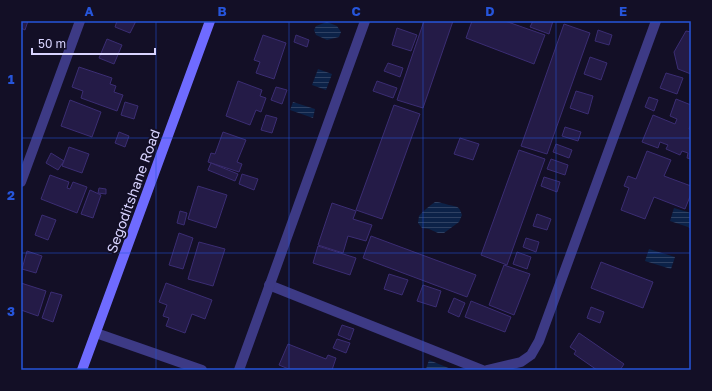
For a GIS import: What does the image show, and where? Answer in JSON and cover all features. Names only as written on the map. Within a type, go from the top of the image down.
[{"type":"street","points":[[22,179],[80,21]]},
{"type":"street","name":"Segoditshane Road","points":[[82,370],[210,21]]},
{"type":"street","points":[[239,370],[365,21]]},
{"type":"street","points":[[487,370],[521,362],[531,355],[539,341],[656,21]]},
{"type":"street","points":[[270,285],[482,370]]},
{"type":"street","points":[[96,333],[202,370]]},
{"type":"water","points":[[327,22],[337,26],[341,32],[339,37],[327,40],[316,35],[314,30],[316,26]]},
{"type":"water","points":[[318,69],[332,74],[326,90],[312,85]]},
{"type":"water","points":[[293,102],[315,109],[313,118],[290,110]]},
{"type":"water","points":[[435,202],[457,207],[462,215],[459,222],[444,233],[438,233],[422,228],[418,223],[419,216]]},
{"type":"water","points":[[674,208],[691,213],[691,228],[670,221]]},
{"type":"water","points":[[649,249],[675,257],[671,269],[645,261]]},
{"type":"water","points":[[429,360],[451,369],[426,369]]},
{"type":"building","points":[[21,21],[28,21],[25,30],[21,28]]},
{"type":"building","points":[[117,21],[136,21],[130,33],[115,27]]},
{"type":"building","points":[[424,21],[453,21],[423,108],[397,100]]},
{"type":"building","points":[[472,21],[505,21],[545,35],[534,64],[466,38]]},
{"type":"building","points":[[533,21],[553,21],[549,34],[530,27]]},
{"type":"building","points":[[564,24],[590,33],[547,154],[521,146]]},
{"type":"building","points":[[397,28],[417,35],[411,51],[392,45]]},
{"type":"building","points":[[598,30],[612,35],[609,45],[595,41]]},
{"type":"building","points":[[686,31],[691,32],[691,74],[678,69],[674,52]]},
{"type":"building","points":[[263,35],[286,43],[274,79],[256,73],[260,62],[254,60]]},
{"type":"building","points":[[296,35],[309,40],[307,47],[294,42]]},
{"type":"building","points":[[107,39],[122,45],[114,64],[99,58]]},
{"type":"building","points":[[590,57],[607,63],[601,80],[584,74]]},
{"type":"building","points":[[388,63],[403,68],[400,77],[384,71]]},
{"type":"building","points":[[79,67],[112,78],[110,84],[116,86],[114,92],[123,95],[117,111],[81,98],[83,91],[72,87]]},
{"type":"building","points":[[666,73],[683,78],[677,94],[660,88]]},
{"type":"building","points":[[238,81],[262,90],[260,96],[266,98],[261,112],[256,110],[250,125],[226,116]]},
{"type":"building","points":[[377,81],[397,88],[393,98],[373,91]]},
{"type":"building","points":[[276,87],[287,90],[282,104],[271,100]]},
{"type":"building","points":[[576,91],[593,96],[588,114],[570,108]]},
{"type":"building","points":[[649,97],[658,100],[654,111],[645,107]]},
{"type":"building","points":[[676,99],[691,105],[691,124],[689,129],[691,130],[691,159],[687,158],[688,153],[682,151],[680,155],[666,149],[668,145],[660,142],[658,148],[642,142],[653,115],[675,124],[677,119],[670,116]]},
{"type":"building","points":[[70,100],[101,112],[92,137],[61,126]]},
{"type":"building","points":[[125,102],[138,106],[134,119],[121,115]]},
{"type":"building","points":[[394,105],[420,114],[382,219],[356,210]]},
{"type":"building","points":[[266,115],[277,118],[272,133],[261,130]]},
{"type":"building","points":[[565,127],[581,132],[578,141],[562,136]]},
{"type":"building","points":[[119,132],[129,136],[125,147],[115,143]]},
{"type":"building","points":[[223,132],[246,140],[237,162],[242,164],[239,172],[208,162],[211,153],[215,154]]},
{"type":"building","points":[[460,138],[479,144],[473,160],[454,154]]},
{"type":"building","points":[[556,144],[572,150],[569,158],[553,152]]},
{"type":"building","points":[[69,147],[89,154],[82,173],[62,166]]},
{"type":"building","points":[[519,150],[545,159],[507,265],[481,255]]},
{"type":"building","points":[[647,151],[671,160],[664,176],[691,186],[691,194],[685,209],[654,197],[645,219],[621,210],[629,188],[624,186],[628,176],[636,179]]},
{"type":"building","points":[[51,153],[64,161],[58,170],[46,163]]},
{"type":"building","points":[[551,159],[568,165],[565,175],[547,169]]},
{"type":"building","points":[[211,163],[238,174],[235,181],[208,170]]},
{"type":"building","points":[[242,174],[258,179],[254,190],[239,184]]},
{"type":"building","points":[[50,175],[69,182],[67,188],[70,189],[73,182],[87,187],[77,213],[41,199]]},
{"type":"building","points":[[544,177],[560,182],[557,192],[541,186]]},
{"type":"building","points":[[198,186],[227,195],[216,228],[188,219]]},
{"type":"building","points":[[99,188],[106,189],[106,194],[98,193]]},
{"type":"building","points":[[90,190],[101,195],[93,218],[81,214]]},
{"type":"building","points":[[332,203],[356,211],[353,219],[372,225],[366,241],[348,236],[343,253],[318,245]]},
{"type":"building","points":[[180,211],[187,213],[184,225],[177,223]]},
{"type":"building","points":[[537,214],[551,219],[547,230],[533,226]]},
{"type":"building","points":[[42,215],[56,220],[48,240],[35,235]]},
{"type":"building","points":[[179,233],[193,238],[183,269],[169,265]]},
{"type":"building","points":[[371,236],[476,275],[467,297],[363,258]]},
{"type":"building","points":[[526,238],[539,242],[536,252],[523,247]]},
{"type":"building","points":[[199,242],[225,249],[213,286],[188,279]]},
{"type":"building","points":[[318,246],[356,258],[350,275],[313,263]]},
{"type":"building","points":[[27,251],[42,256],[36,273],[22,269]]},
{"type":"building","points":[[517,252],[531,257],[527,269],[513,264]]},
{"type":"building","points":[[601,262],[653,282],[643,308],[591,288]]},
{"type":"building","points":[[504,265],[530,274],[514,315],[489,305]]},
{"type":"building","points":[[389,274],[408,280],[402,295],[384,289]]},
{"type":"building","points":[[21,283],[46,291],[38,316],[21,310]]},
{"type":"building","points":[[166,283],[212,300],[205,319],[192,314],[185,333],[166,326],[169,318],[163,316],[167,305],[159,302]]},
{"type":"building","points":[[423,285],[441,291],[436,307],[417,301]]},
{"type":"building","points":[[51,292],[62,295],[53,322],[42,318]]},
{"type":"building","points":[[454,298],[465,303],[459,317],[448,312]]},
{"type":"building","points":[[471,301],[511,317],[505,332],[465,317]]},
{"type":"building","points":[[591,307],[604,312],[600,323],[587,318]]},
{"type":"building","points":[[342,325],[354,329],[350,340],[338,335]]},
{"type":"building","points":[[579,333],[624,364],[620,370],[597,370],[574,354],[576,351],[570,347]]},
{"type":"building","points":[[337,339],[350,343],[346,353],[333,348]]},
{"type":"building","points":[[288,344],[326,359],[328,355],[336,358],[332,370],[291,370],[279,365]]}]
